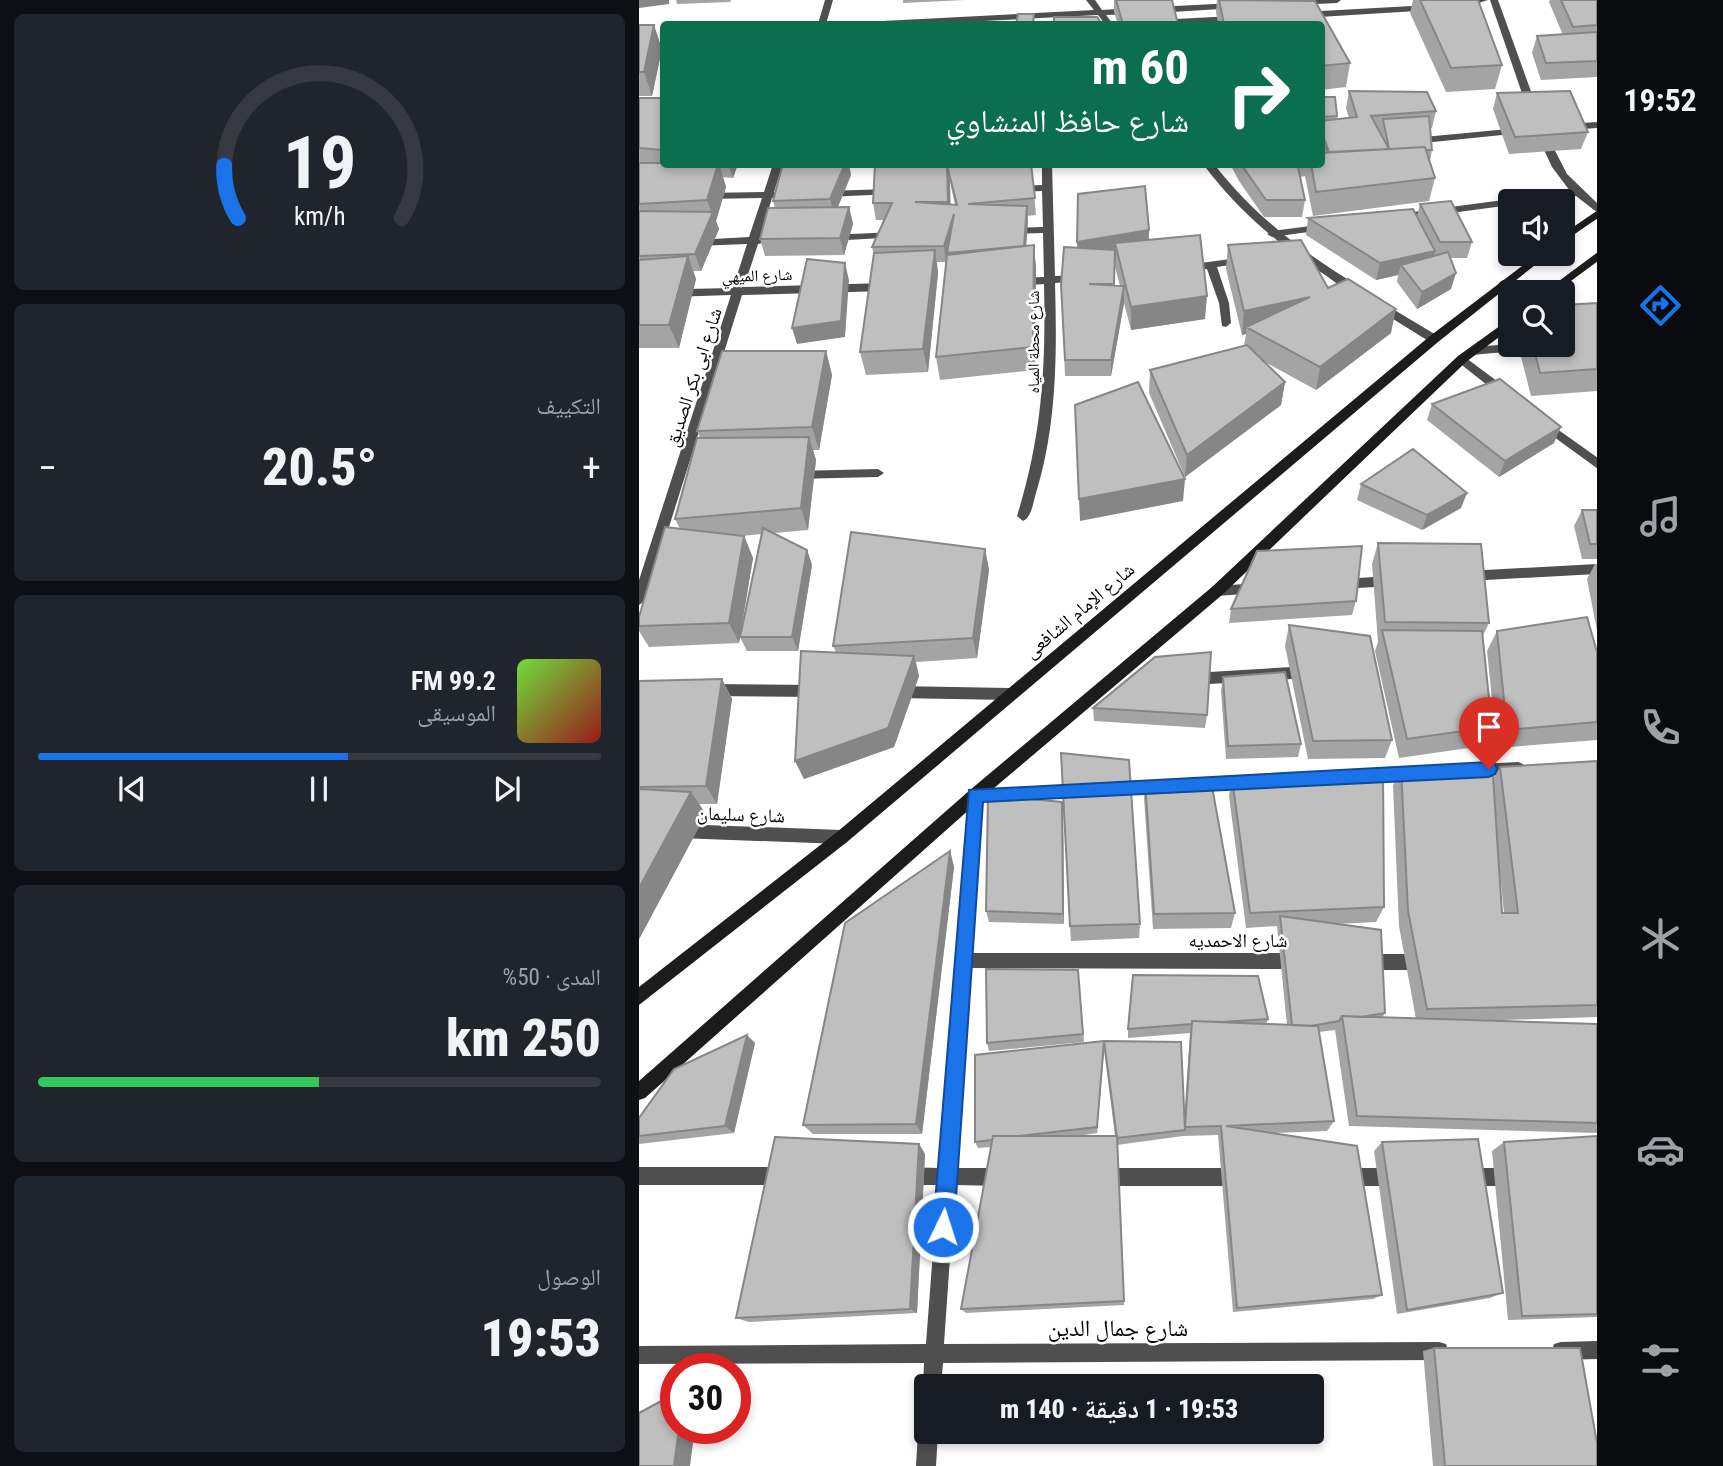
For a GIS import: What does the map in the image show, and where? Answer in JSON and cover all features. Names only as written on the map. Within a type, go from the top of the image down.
[{"type":"main road","points":[[1575,229],[1597,211]]},
{"type":"main road","points":[[1565,280],[1597,255]]},
{"type":"main road","name":"شارع الإمام الشافعى","points":[[639,997],[842,836],[1434,339],[1528,266]]},
{"type":"main road","points":[[639,1092],[975,795],[1217,591],[1467,355],[1498,332]]},
{"type":"street","points":[[823,21],[829,0]]},
{"type":"street","points":[[1090,0],[1106,21]]},
{"type":"street","points":[[1281,3],[1337,0]]},
{"type":"street","points":[[1453,7],[1484,0]]},
{"type":"street","points":[[1494,0],[1534,116]]},
{"type":"street","points":[[942,21],[1239,5]]},
{"type":"street","points":[[1288,16],[1439,8]]},
{"type":"street","points":[[1192,21],[1247,18]]},
{"type":"street","points":[[1403,142],[1597,125]]},
{"type":"street","points":[[1539,129],[1551,159],[1576,193],[1597,211]]},
{"type":"street","name":"شارع ابى بكر الصديق","points":[[639,600],[686,477],[777,168]]},
{"type":"street","name":"شارع محطة المياه","points":[[1023,516],[1035,484],[1049,411],[1051,370],[1047,168]]},
{"type":"street","points":[[1211,168],[1248,212],[1289,253],[1365,295]]},
{"type":"street","points":[[1005,190],[1047,188]]},
{"type":"street","points":[[811,194],[908,192]]},
{"type":"street","points":[[691,196],[783,195]]},
{"type":"street","points":[[1391,218],[1498,204]]},
{"type":"street","points":[[1271,234],[1338,225]]},
{"type":"street","points":[[1006,231],[1047,230]]},
{"type":"street","points":[[811,239],[908,235]]},
{"type":"street","points":[[678,243],[783,239]]},
{"type":"street","points":[[1170,269],[1259,258]]},
{"type":"street","points":[[1211,265],[1221,293],[1226,323]]},
{"type":"street","points":[[1011,283],[1088,277]]},
{"type":"street","name":"شارع الميهي","points":[[639,294],[902,286]]},
{"type":"street","points":[[1376,303],[1434,339]]},
{"type":"street","points":[[1467,355],[1498,351]]},
{"type":"street","points":[[1467,355],[1514,400]]},
{"type":"street","points":[[1535,416],[1597,465]]},
{"type":"street","points":[[785,475],[878,473]]},
{"type":"street","points":[[1448,577],[1597,569]]},
{"type":"street","points":[[1326,584],[1407,580]]},
{"type":"street","points":[[1217,591],[1272,588]]},
{"type":"street","points":[[1176,680],[1325,671]]},
{"type":"street","points":[[1108,684],[1135,682]]},
{"type":"street","points":[[694,690],[831,691]]},
{"type":"street","points":[[885,692],[1009,694]]},
{"type":"street","points":[[1348,776],[1528,767]]},
{"type":"street","points":[[933,1374],[975,795],[1265,781]]},
{"type":"street","name":"شارع سليمان","points":[[666,831],[842,836]]},
{"type":"street","name":"شارع الاحمديه","points":[[963,960],[1308,961]]},
{"type":"street","points":[[1349,961],[1446,962]]},
{"type":"street","points":[[639,1175],[800,1176]]},
{"type":"street","points":[[894,1176],[1016,1177]]},
{"type":"street","points":[[1086,1177],[1251,1177]]},
{"type":"street","points":[[1321,1177],[1417,1177]]},
{"type":"street","points":[[1445,1177],[1528,1178]]},
{"type":"street","points":[[1538,1351],[1597,1350]]},
{"type":"street","name":"شارع جمال الدين","points":[[639,1354],[1461,1351]]},
{"type":"street","points":[[926,1466],[927,1444]]},
{"type":"building","points":[[1116,0],[1172,0],[1177,21],[1122,21]]},
{"type":"building","points":[[1219,0],[1315,1],[1350,63],[1325,66],[1325,21],[1223,21]]},
{"type":"building","points":[[1420,0],[1478,0],[1502,65],[1451,68]]},
{"type":"building","points":[[1561,0],[1597,0],[1597,25],[1573,27]]},
{"type":"building","points":[[1018,14],[1034,14],[1033,21],[1017,21]]},
{"type":"building","points":[[1054,17],[1097,17],[1100,21],[1054,21]]},
{"type":"building","points":[[639,25],[654,25],[644,72],[639,72]]},
{"type":"building","points":[[1597,32],[1597,61],[1546,63],[1537,36]]},
{"type":"building","points":[[1349,91],[1427,92],[1436,111],[1371,116],[1389,149],[1329,152],[1325,141],[1325,121],[1357,117]]},
{"type":"building","points":[[1570,91],[1588,132],[1515,137],[1497,93]]},
{"type":"building","points":[[1325,97],[1335,97],[1337,116],[1325,117]]},
{"type":"building","points":[[639,98],[660,98],[660,150],[639,148]]},
{"type":"building","points":[[1429,116],[1432,150],[1426,150],[1425,147],[1389,149],[1383,119]]},
{"type":"building","points":[[1425,147],[1435,178],[1316,192],[1312,168],[1325,168],[1325,153]]},
{"type":"building","points":[[639,163],[660,163],[660,168],[717,168],[707,200],[639,204]]},
{"type":"building","points":[[782,168],[843,168],[830,199],[773,201]]},
{"type":"building","points":[[875,168],[947,168],[948,202],[915,202],[957,205],[948,168],[1031,168],[1035,198],[968,204],[1027,206],[1024,246],[947,253],[954,214],[944,246],[872,247],[892,203],[873,203]]},
{"type":"building","points":[[1244,168],[1298,168],[1305,200],[1266,200]]},
{"type":"building","points":[[1145,186],[1149,230],[1077,242],[1078,194]]},
{"type":"building","points":[[1451,201],[1472,242],[1440,242],[1420,204]]},
{"type":"building","points":[[849,207],[840,238],[760,239],[768,208]]},
{"type":"building","points":[[1413,209],[1435,251],[1380,263],[1308,218]]},
{"type":"building","points":[[639,211],[713,212],[695,254],[639,256]]},
{"type":"building","points":[[1200,235],[1207,296],[1131,307],[1115,243]]},
{"type":"building","points":[[1301,240],[1328,288],[1348,279],[1396,309],[1320,367],[1246,327],[1310,297],[1244,311],[1228,245]]},
{"type":"building","points":[[1034,245],[1033,347],[936,357],[947,255]]},
{"type":"building","points":[[1064,247],[1115,250],[1114,284],[1089,284],[1124,286],[1111,360],[1065,360],[1061,285]]},
{"type":"building","points":[[935,250],[923,349],[860,352],[874,253]]},
{"type":"building","points":[[1448,252],[1456,273],[1422,292],[1401,265]]},
{"type":"building","points":[[688,256],[669,325],[639,325],[639,260]]},
{"type":"building","points":[[807,259],[845,263],[841,321],[792,328]]},
{"type":"building","points":[[1597,303],[1597,369],[1540,373],[1536,357],[1575,357],[1575,304]]},
{"type":"building","points":[[1247,345],[1285,382],[1187,455],[1150,370]]},
{"type":"building","points":[[722,351],[826,351],[812,427],[697,431]]},
{"type":"building","points":[[1500,379],[1561,427],[1505,461],[1432,404]]},
{"type":"building","points":[[1138,382],[1185,479],[1079,499],[1075,405]]},
{"type":"building","points":[[809,437],[801,508],[675,519],[697,438]]},
{"type":"building","points":[[1413,449],[1467,493],[1427,515],[1361,484]]},
{"type":"building","points":[[1582,510],[1597,510],[1597,544],[1590,544]]},
{"type":"building","points":[[665,527],[744,536],[729,623],[639,626],[639,617]]},
{"type":"building","points":[[763,528],[807,550],[792,637],[740,637]]},
{"type":"building","points":[[851,532],[985,549],[973,638],[833,646]]},
{"type":"building","points":[[1378,543],[1481,544],[1489,623],[1385,622]]},
{"type":"building","points":[[1362,546],[1356,601],[1231,609],[1257,551]]},
{"type":"building","points":[[1587,617],[1597,652],[1597,722],[1507,730],[1497,631]]},
{"type":"building","points":[[1289,625],[1370,636],[1392,740],[1313,741]]},
{"type":"building","points":[[1382,630],[1482,631],[1492,727],[1407,739]]},
{"type":"building","points":[[801,651],[914,656],[888,728],[795,761]]},
{"type":"building","points":[[1211,652],[1207,715],[1093,708],[1155,657]]},
{"type":"building","points":[[1285,672],[1301,744],[1228,746],[1223,677]]},
{"type":"building","points":[[722,679],[706,786],[639,787],[639,681]]},
{"type":"building","points":[[1061,753],[1129,760],[1140,924],[1070,926]]},
{"type":"building","points":[[1597,761],[1597,1005],[1427,1009],[1408,911],[1401,768],[1493,776],[1502,913],[1518,913],[1500,767]]},
{"type":"building","points":[[1383,771],[1384,907],[1250,913],[1232,778]]},
{"type":"building","points":[[1145,781],[1211,781],[1235,913],[1154,914]]},
{"type":"building","points":[[639,789],[691,792],[639,888]]},
{"type":"building","points":[[988,795],[1062,802],[1063,914],[986,911]]},
{"type":"building","points":[[950,851],[916,1124],[803,1125],[845,923]]},
{"type":"building","points":[[1280,916],[1381,930],[1385,1013],[1361,1017],[1342,1016],[1339,1021],[1311,1026],[1292,1025]]},
{"type":"building","points":[[986,969],[1078,970],[1083,1034],[987,1043]]},
{"type":"building","points":[[1133,975],[1258,976],[1268,1019],[1192,1021],[1192,1024],[1128,1029]]},
{"type":"building","points":[[1342,1016],[1597,1024],[1597,1123],[1357,1116]]},
{"type":"building","points":[[1192,1021],[1318,1026],[1334,1121],[1226,1126],[1357,1146],[1382,1295],[1237,1308],[1221,1126],[1185,1127]]},
{"type":"building","points":[[747,1035],[725,1126],[639,1136],[639,1118],[674,1069]]},
{"type":"building","points":[[1104,1041],[1181,1042],[1185,1130],[1117,1138]]},
{"type":"building","points":[[1104,1041],[1097,1127],[1019,1136],[993,1136],[992,1140],[975,1142],[975,1055]]},
{"type":"building","points":[[993,1136],[1117,1136],[1124,1301],[961,1309]]},
{"type":"building","points":[[1597,1136],[1597,1314],[1522,1316],[1504,1142]]},
{"type":"building","points":[[775,1137],[919,1144],[910,1309],[736,1318]]},
{"type":"building","points":[[1478,1139],[1503,1293],[1407,1310],[1382,1142]]},
{"type":"building","points":[[1434,1348],[1580,1348],[1597,1443],[1597,1466],[1445,1466]]},
{"type":"building","points":[[660,1402],[660,1444],[677,1444],[674,1466],[639,1466],[639,1413]]},
{"type":"route","points":[[943,1227],[975,795],[1489,769]]}]
